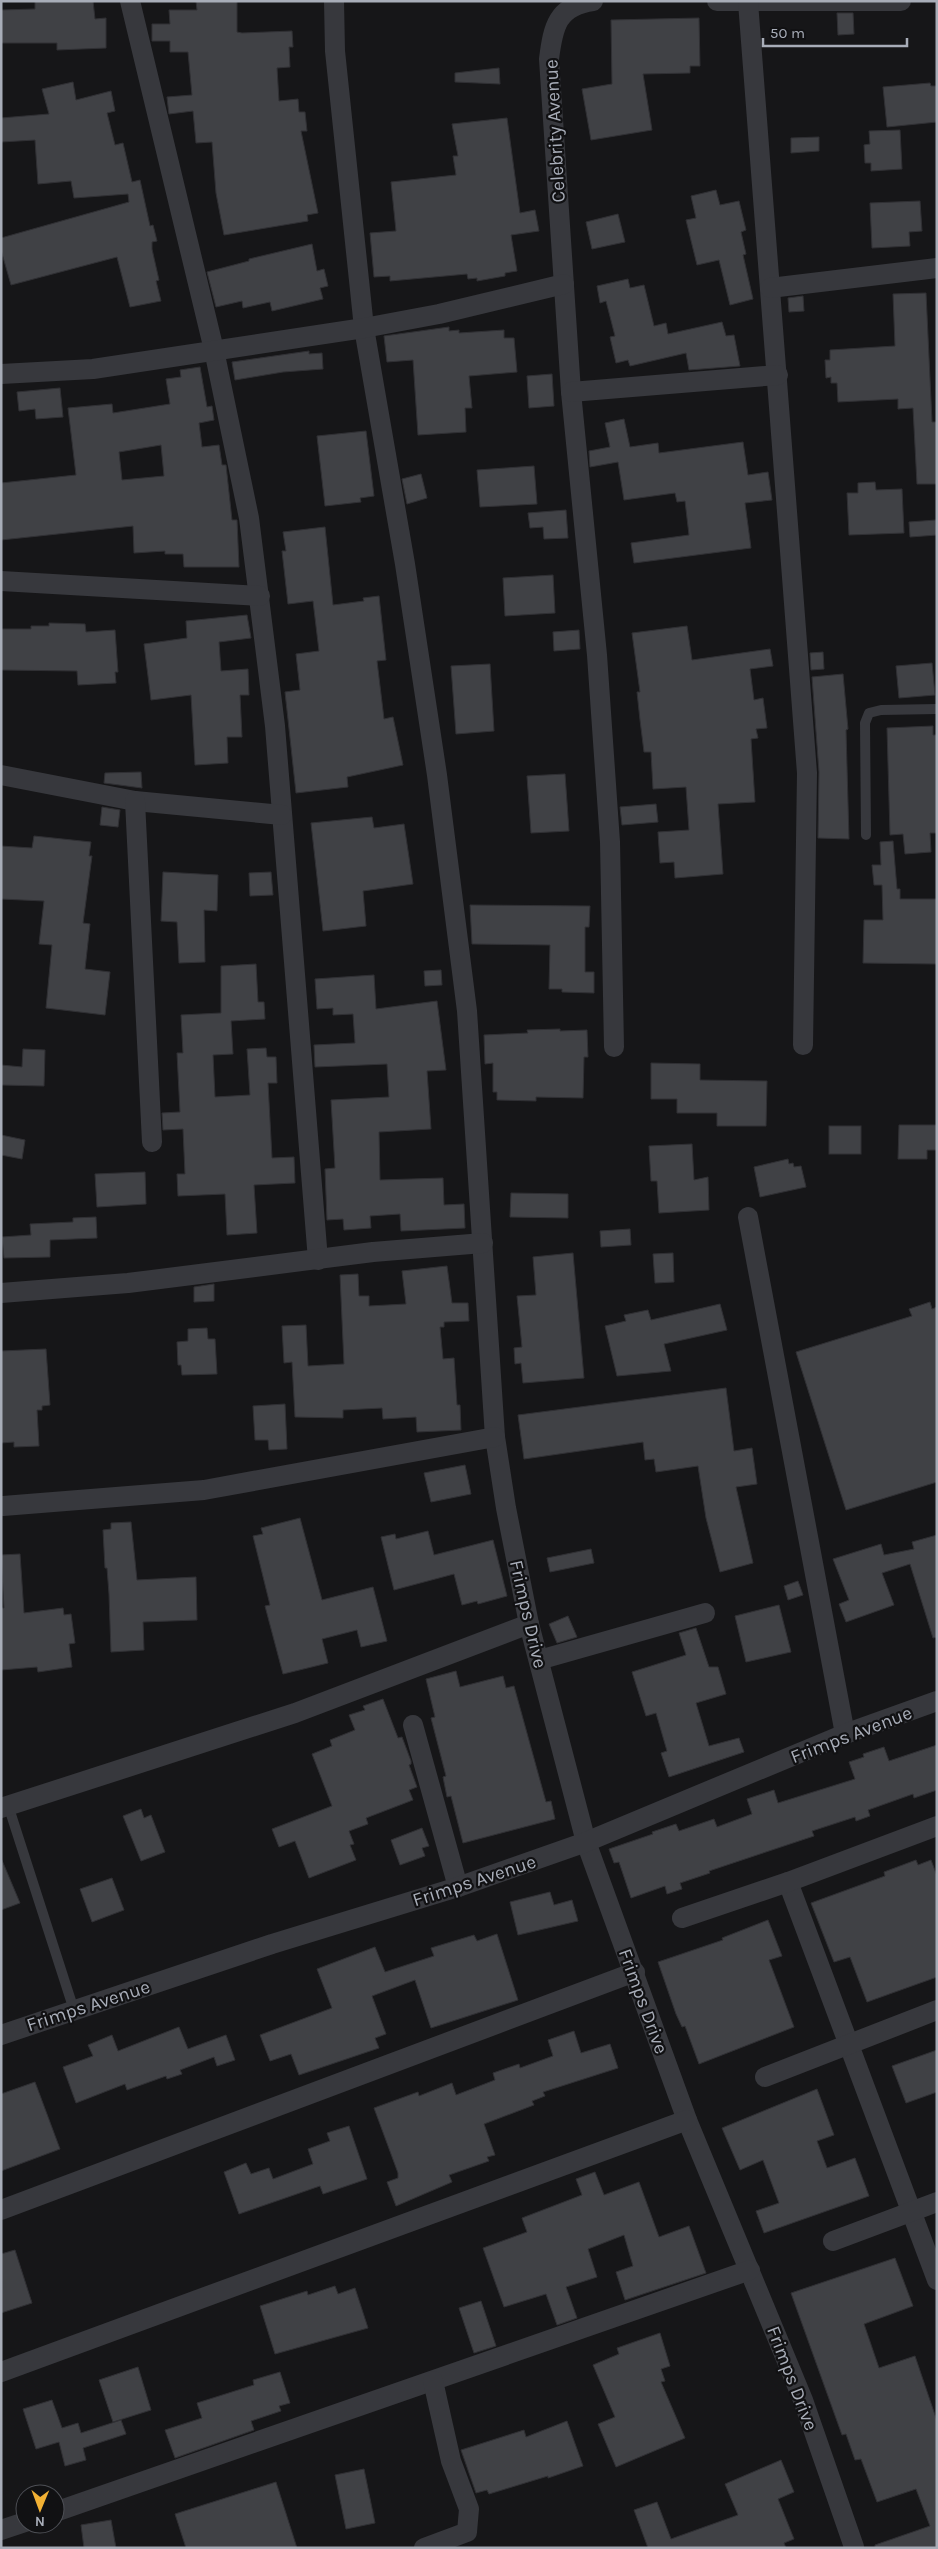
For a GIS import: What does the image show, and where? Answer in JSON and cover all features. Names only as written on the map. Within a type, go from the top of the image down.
[{"type":"street","points":[[130,1],[214,350],[249,518],[275,726],[318,1260]]},
{"type":"street","name":"Frimps Drive","points":[[334,1],[335,51],[364,328],[437,775],[467,1011],[496,1437],[506,1508],[529,1624],[586,1842],[635,1972],[687,2120],[802,2400],[853,2548]]},
{"type":"street","name":"Celebrity Avenue","points":[[593,1],[580,3],[567,10],[557,22],[552,34],[549,59],[571,392],[597,655],[610,832],[614,1047]]},
{"type":"street","points":[[717,1],[900,1]]},
{"type":"street","points":[[748,2],[807,773],[803,1045]]},
{"type":"street","points":[[770,288],[937,268]]},
{"type":"street","points":[[1,374],[93,369],[364,328],[439,314],[564,284]]},
{"type":"street","points":[[571,392],[778,375]]},
{"type":"street","points":[[1,581],[260,596]]},
{"type":"street","points":[[1,775],[135,801],[282,815]]},
{"type":"street","points":[[135,801],[152,1142]]},
{"type":"street","points":[[748,1217],[845,1734]]},
{"type":"street","points":[[1,1293],[128,1283],[249,1266],[318,1260],[373,1252],[483,1243]]},
{"type":"street","points":[[3,1506],[204,1490],[496,1437]]},
{"type":"street","points":[[539,1660],[705,1613]]},
{"type":"street","points":[[5,1806],[295,1712],[529,1624]]},
{"type":"street","name":"Frimps Avenue","points":[[1,2034],[272,1944],[458,1887],[586,1842],[845,1734],[937,1701]]},
{"type":"street","points":[[413,1725],[458,1887]]},
{"type":"street","points":[[682,1918],[788,1882],[937,1826]]},
{"type":"street","points":[[788,1882],[937,2280]]},
{"type":"street","points":[[1,2210],[635,1972]]},
{"type":"street","points":[[765,2077],[937,2010]]},
{"type":"street","points":[[1,2372],[687,2120]]},
{"type":"street","points":[[833,2240],[937,2202]]},
{"type":"street","points":[[65,2509],[750,2270]]},
{"type":"street","points":[[424,2548],[467,2532],[469,2509],[451,2461],[433,2381]]},
{"type":"street","points":[[1,2530],[15,2525]]},
{"type":"lane","points":[[866,835],[865,723],[869,713],[881,710],[937,709]]},
{"type":"lane","points":[[5,1806],[74,2010]]},
{"type":"building","points":[[35,1],[93,1],[95,19],[106,18],[106,48],[57,50],[57,43],[1,43],[1,10],[35,9]]},
{"type":"building","points":[[196,1],[237,1],[237,32],[292,31],[293,47],[289,47],[290,67],[277,68],[279,101],[298,99],[299,112],[305,112],[307,131],[301,131],[318,213],[307,215],[308,221],[224,235],[216,193],[212,142],[196,143],[193,111],[169,114],[167,97],[192,95],[188,52],[170,52],[170,41],[152,41],[152,24],[170,24],[169,10],[197,10]]},
{"type":"building","points":[[837,13],[853,13],[854,34],[838,35]]},
{"type":"building","points":[[699,18],[700,66],[690,66],[690,73],[643,74],[652,130],[591,140],[582,89],[612,84],[611,20]]},
{"type":"building","points":[[499,68],[500,84],[455,82],[455,73]]},
{"type":"building","points":[[73,82],[76,100],[111,91],[115,111],[107,113],[115,145],[123,143],[132,182],[140,180],[150,226],[153,225],[157,241],[152,242],[152,249],[159,280],[156,281],[161,301],[130,307],[117,257],[11,285],[1,250],[1,238],[129,202],[128,194],[74,198],[71,181],[38,184],[35,140],[1,142],[1,118],[49,114],[42,89]]},
{"type":"building","points":[[930,83],[931,86],[937,86],[937,122],[887,127],[883,87]]},
{"type":"building","points":[[507,118],[520,213],[535,210],[539,231],[511,235],[517,271],[505,273],[505,276],[477,281],[477,278],[468,279],[467,274],[390,281],[390,276],[374,277],[370,233],[396,231],[391,182],[456,175],[453,156],[458,156],[452,124]]},
{"type":"building","points":[[900,130],[902,169],[871,171],[871,163],[865,163],[864,145],[870,144],[869,131]]},
{"type":"building","points":[[819,137],[819,151],[791,153],[791,138]]},
{"type":"building","points":[[716,190],[720,205],[739,201],[746,230],[741,232],[746,254],[743,255],[753,299],[730,305],[719,260],[697,265],[686,220],[696,218],[691,196]]},
{"type":"building","points":[[920,201],[922,231],[909,232],[910,246],[872,248],[870,203]]},
{"type":"building","points":[[618,214],[625,242],[592,249],[586,222]]},
{"type":"building","points":[[312,244],[317,271],[324,269],[328,286],[320,288],[323,299],[272,311],[270,302],[243,308],[242,301],[216,307],[207,272],[249,261],[249,259]]},
{"type":"building","points":[[628,279],[630,288],[644,285],[654,326],[666,323],[668,334],[722,322],[726,336],[734,335],[740,366],[689,370],[686,353],[630,366],[628,360],[616,363],[610,337],[615,336],[606,301],[600,303],[597,286]]},
{"type":"building","points":[[926,293],[932,422],[937,422],[937,484],[917,484],[913,408],[898,409],[898,399],[838,402],[837,383],[831,383],[831,377],[826,378],[825,360],[830,360],[830,350],[895,346],[893,294]]},
{"type":"building","points":[[803,296],[804,311],[789,312],[788,298]]},
{"type":"building","points":[[449,327],[449,331],[459,330],[459,333],[504,330],[504,338],[514,338],[517,372],[469,376],[472,408],[465,408],[466,432],[418,435],[413,360],[387,362],[384,336]]},
{"type":"building","points":[[309,351],[309,354],[322,353],[323,369],[283,372],[235,380],[232,362]]},
{"type":"building","points":[[200,367],[207,407],[212,406],[214,420],[199,423],[202,447],[219,445],[222,465],[226,465],[232,520],[237,520],[239,567],[184,567],[183,554],[165,554],[165,551],[134,553],[133,526],[1,540],[1,483],[76,475],[68,408],[112,404],[113,413],[170,404],[166,379],[181,377],[180,370]],"holes":[[[161,445],[164,476],[122,480],[119,452]]]},
{"type":"building","points":[[552,374],[554,406],[529,408],[527,376]]},
{"type":"building","points":[[60,388],[63,417],[36,419],[35,409],[19,411],[17,392]]},
{"type":"building","points":[[624,419],[630,447],[658,443],[659,453],[743,442],[748,475],[768,472],[772,500],[745,503],[751,548],[634,563],[631,543],[689,535],[685,501],[677,502],[675,493],[624,500],[618,462],[590,467],[589,451],[610,447],[605,423]]},
{"type":"building","points":[[366,431],[374,496],[360,498],[361,502],[325,506],[317,436]]},
{"type":"building","points":[[534,466],[537,504],[480,507],[477,470]]},
{"type":"building","points":[[421,474],[427,498],[407,504],[402,479]]},
{"type":"building","points":[[875,482],[876,490],[902,489],[904,533],[849,535],[847,493],[858,493],[858,483]]},
{"type":"building","points":[[566,510],[568,538],[544,539],[543,527],[530,528],[528,513]]},
{"type":"building","points":[[936,520],[937,535],[910,537],[909,522]]},
{"type":"building","points":[[325,527],[333,605],[364,601],[363,598],[379,596],[386,660],[377,661],[384,719],[393,717],[403,765],[347,777],[348,787],[296,793],[285,692],[300,690],[296,654],[319,651],[313,601],[288,604],[282,551],[286,551],[283,532]]},
{"type":"building","points":[[553,575],[555,613],[505,616],[503,578]]},
{"type":"building","points":[[247,615],[251,638],[219,642],[221,671],[248,669],[249,695],[240,695],[242,737],[227,737],[228,763],[195,765],[191,695],[151,700],[144,644],[187,638],[186,621]]},
{"type":"building","points":[[49,623],[85,624],[86,632],[115,630],[118,672],[115,672],[116,683],[78,685],[77,671],[1,670],[1,629],[31,629],[31,626],[49,626]]},
{"type":"building","points":[[687,626],[692,660],[770,649],[773,666],[750,669],[754,700],[763,698],[767,728],[756,729],[758,738],[751,739],[755,802],[718,804],[723,874],[675,878],[674,862],[660,863],[658,832],[689,830],[686,787],[653,789],[651,752],[644,752],[637,692],[640,692],[632,633]]},
{"type":"building","points":[[579,630],[580,649],[554,651],[553,632]]},
{"type":"building","points":[[823,652],[824,669],[811,670],[810,653]]},
{"type":"building","points":[[932,663],[935,695],[899,698],[896,666]]},
{"type":"building","points":[[490,664],[494,731],[456,734],[451,666]]},
{"type":"building","points":[[843,674],[848,729],[846,730],[849,839],[818,838],[819,772],[812,677]]},
{"type":"building","points":[[933,726],[933,735],[937,735],[937,833],[930,833],[931,852],[905,854],[903,834],[890,835],[887,728]]},
{"type":"building","points":[[141,772],[142,788],[104,783],[105,773]]},
{"type":"building","points":[[565,774],[569,831],[531,833],[527,776]]},
{"type":"building","points":[[656,804],[658,822],[622,825],[620,807]]},
{"type":"building","points":[[102,807],[120,810],[118,827],[100,825]]},
{"type":"building","points":[[372,817],[374,828],[404,824],[413,884],[363,891],[366,926],[323,931],[311,823]]},
{"type":"building","points":[[34,836],[91,842],[89,856],[92,856],[83,923],[90,924],[85,969],[110,972],[105,1015],[46,1008],[52,945],[39,944],[44,901],[1,899],[1,846],[32,848]]},
{"type":"building","points":[[893,841],[897,889],[900,889],[900,899],[937,899],[937,964],[863,963],[864,920],[883,920],[882,885],[874,885],[872,865],[881,865],[880,842]]},
{"type":"building","points":[[163,872],[218,875],[217,911],[204,910],[205,962],[179,963],[177,922],[161,921]]},
{"type":"building","points":[[271,872],[273,895],[250,896],[249,873]]},
{"type":"building","points":[[470,905],[590,906],[589,927],[585,927],[585,972],[594,972],[594,993],[562,992],[562,989],[549,989],[550,945],[472,944]]},
{"type":"building","points":[[256,964],[258,1002],[264,1002],[265,1019],[231,1021],[233,1054],[213,1055],[215,1097],[250,1095],[247,1049],[266,1048],[267,1057],[276,1057],[277,1083],[268,1083],[272,1158],[294,1157],[295,1183],[254,1185],[257,1233],[227,1235],[225,1194],[178,1196],[177,1174],[185,1174],[183,1129],[163,1130],[162,1113],[180,1112],[177,1053],[183,1053],[181,1015],[221,1013],[221,966]]},
{"type":"building","points":[[441,970],[442,985],[425,986],[424,971]]},
{"type":"building","points":[[374,975],[376,1009],[437,1001],[446,1070],[427,1071],[431,1129],[379,1132],[380,1180],[443,1178],[444,1205],[464,1204],[465,1228],[401,1231],[400,1214],[370,1216],[371,1228],[344,1230],[343,1219],[327,1220],[325,1169],[335,1168],[331,1100],[389,1097],[387,1064],[315,1067],[314,1045],[355,1043],[353,1014],[333,1015],[333,1008],[317,1009],[315,979]]},
{"type":"building","points":[[560,1029],[560,1031],[587,1030],[588,1057],[584,1057],[583,1098],[536,1097],[536,1101],[497,1100],[497,1092],[493,1092],[493,1063],[485,1064],[484,1035],[528,1033],[527,1030]]},
{"type":"building","points":[[23,1049],[45,1050],[44,1086],[1,1085],[1,1065],[22,1067]]},
{"type":"building","points":[[651,1063],[700,1064],[700,1080],[767,1081],[766,1126],[717,1126],[717,1113],[677,1113],[677,1099],[651,1099]]},
{"type":"building","points":[[899,1125],[937,1125],[937,1150],[927,1150],[927,1159],[898,1159]]},
{"type":"building","points":[[829,1126],[861,1126],[861,1154],[829,1154]]},
{"type":"building","points":[[1,1135],[25,1140],[22,1159],[1,1155]]},
{"type":"building","points":[[692,1144],[694,1180],[708,1177],[709,1210],[659,1213],[657,1181],[651,1181],[649,1146]]},
{"type":"building","points":[[788,1159],[789,1164],[793,1163],[794,1167],[801,1166],[806,1187],[760,1197],[754,1167]]},
{"type":"building","points":[[145,1172],[146,1204],[97,1207],[95,1174]]},
{"type":"building","points":[[511,1193],[568,1194],[568,1218],[510,1217]]},
{"type":"building","points":[[96,1217],[97,1238],[50,1240],[50,1257],[4,1258],[2,1237],[31,1235],[30,1224],[73,1222],[73,1218]]},
{"type":"building","points":[[630,1229],[631,1245],[601,1247],[600,1231]]},
{"type":"building","points":[[573,1253],[584,1378],[523,1383],[521,1363],[515,1364],[514,1348],[522,1347],[517,1296],[536,1295],[533,1257]]},
{"type":"building","points":[[673,1253],[674,1282],[655,1283],[653,1254]]},
{"type":"building","points":[[447,1266],[452,1303],[468,1303],[469,1321],[444,1322],[444,1327],[440,1327],[443,1359],[454,1358],[457,1405],[460,1405],[461,1430],[417,1432],[416,1417],[383,1419],[382,1408],[343,1410],[343,1418],[295,1417],[292,1362],[284,1363],[282,1326],[306,1325],[308,1366],[344,1364],[340,1275],[358,1274],[359,1296],[369,1296],[369,1306],[406,1304],[402,1271]]},
{"type":"building","points":[[214,1284],[214,1301],[194,1302],[194,1287]]},
{"type":"building","points":[[930,1302],[932,1309],[937,1307],[937,1482],[846,1510],[796,1352],[912,1316],[909,1309]]},
{"type":"building","points":[[720,1304],[727,1330],[664,1344],[671,1371],[617,1376],[605,1326],[626,1321],[624,1315],[648,1310],[651,1320]]},
{"type":"building","points":[[207,1328],[208,1339],[215,1339],[217,1374],[182,1375],[181,1365],[178,1365],[177,1342],[188,1341],[188,1329]]},
{"type":"building","points":[[46,1349],[50,1405],[42,1406],[42,1410],[37,1410],[39,1446],[14,1447],[14,1442],[1,1443],[1,1351]]},
{"type":"building","points":[[726,1388],[734,1451],[752,1448],[757,1484],[736,1487],[753,1563],[720,1572],[706,1518],[698,1466],[656,1472],[654,1459],[645,1460],[643,1442],[524,1459],[518,1415]]},
{"type":"building","points":[[285,1404],[287,1449],[269,1450],[268,1440],[255,1440],[253,1406]]},
{"type":"building","points":[[465,1465],[471,1494],[431,1502],[424,1473]]},
{"type":"building","points":[[300,1518],[322,1600],[373,1587],[387,1641],[361,1647],[357,1630],[322,1639],[328,1663],[283,1674],[265,1606],[270,1605],[253,1536],[263,1534],[261,1528]]},
{"type":"building","points":[[131,1522],[137,1580],[196,1577],[197,1620],[143,1622],[144,1650],[111,1652],[109,1594],[107,1568],[105,1568],[103,1530],[111,1529],[111,1523]]},
{"type":"building","points":[[428,1531],[434,1555],[493,1540],[507,1596],[478,1604],[477,1601],[462,1605],[454,1574],[394,1590],[381,1537],[395,1534],[396,1539]]},
{"type":"building","points":[[937,1535],[937,1637],[933,1638],[910,1564],[882,1573],[894,1605],[846,1622],[839,1604],[849,1600],[833,1559],[881,1544],[884,1555],[914,1549],[912,1542]]},
{"type":"building","points":[[591,1549],[594,1563],[550,1572],[547,1558]]},
{"type":"building","points":[[20,1554],[24,1613],[63,1608],[64,1615],[71,1614],[75,1643],[69,1644],[72,1667],[38,1672],[37,1667],[1,1670],[1,1608],[4,1608],[1,1555]]},
{"type":"building","points":[[798,1581],[803,1595],[788,1600],[784,1586]]},
{"type":"building","points":[[779,1605],[791,1652],[746,1662],[735,1616]]},
{"type":"building","points":[[568,1616],[577,1637],[557,1643],[549,1624]]},
{"type":"building","points":[[696,1628],[709,1667],[718,1667],[726,1694],[696,1703],[709,1746],[739,1738],[744,1752],[669,1777],[661,1753],[667,1751],[656,1713],[646,1716],[632,1672],[686,1655],[679,1633]]},
{"type":"building","points":[[456,1671],[460,1687],[503,1676],[506,1688],[514,1686],[546,1802],[551,1801],[555,1819],[463,1843],[451,1796],[447,1797],[443,1777],[446,1776],[431,1718],[435,1717],[426,1679]]},
{"type":"building","points":[[383,1699],[398,1738],[402,1737],[411,1761],[409,1765],[417,1787],[409,1790],[413,1800],[366,1818],[368,1824],[349,1831],[354,1844],[350,1845],[356,1860],[309,1878],[295,1841],[279,1847],[272,1829],[332,1806],[312,1754],[332,1746],[330,1740],[355,1730],[349,1715],[365,1710],[363,1706]]},
{"type":"building","points":[[937,1745],[937,1790],[914,1798],[913,1794],[868,1810],[870,1816],[856,1821],[855,1817],[812,1831],[814,1836],[709,1871],[710,1873],[680,1883],[682,1889],[667,1894],[665,1886],[631,1898],[619,1862],[614,1863],[609,1849],[676,1824],[679,1831],[714,1819],[717,1827],[752,1814],[747,1799],[774,1790],[778,1803],[855,1779],[849,1762],[864,1757],[863,1754],[884,1747],[889,1761]]},
{"type":"building","points":[[141,1809],[144,1818],[151,1815],[165,1852],[141,1861],[123,1816]]},
{"type":"building","points":[[422,1828],[429,1846],[422,1848],[425,1856],[400,1865],[391,1840]]},
{"type":"building","points":[[1,1858],[20,1903],[1,1910]]},
{"type":"building","points":[[916,1860],[918,1865],[931,1860],[937,1876],[937,1977],[867,2002],[850,1957],[834,1962],[811,1903],[885,1876],[884,1872]]},
{"type":"building","points":[[112,1878],[124,1910],[92,1922],[80,1889]]},
{"type":"building","points":[[550,1892],[554,1905],[572,1900],[578,1921],[518,1935],[510,1902]]},
{"type":"building","points":[[768,1920],[782,1956],[769,1960],[794,2027],[699,2064],[685,2026],[682,2027],[676,2014],[658,1962],[723,1940],[722,1938]]},
{"type":"building","points":[[497,1934],[518,2000],[431,2028],[415,1980],[372,1996],[386,2034],[375,2038],[379,2048],[299,2075],[291,2054],[270,2061],[260,2035],[332,2008],[317,1969],[375,1947],[385,1972],[434,1956],[431,1948],[474,1935],[477,1941]]},
{"type":"building","points":[[179,2027],[188,2049],[226,2035],[235,2060],[217,2066],[214,2057],[180,2070],[182,2074],[167,2079],[166,2076],[127,2090],[125,2084],[76,2103],[63,2067],[93,2056],[88,2045],[112,2035],[118,2051]]},
{"type":"building","points":[[574,2031],[581,2053],[610,2044],[618,2068],[543,2092],[545,2096],[532,2101],[534,2105],[484,2124],[495,2155],[487,2157],[489,2161],[449,2175],[452,2182],[396,2206],[387,2182],[398,2178],[398,2173],[374,2108],[418,2092],[419,2096],[452,2083],[456,2095],[495,2080],[493,2073],[519,2064],[520,2068],[553,2056],[548,2040]]},
{"type":"building","points":[[937,2050],[937,2092],[906,2103],[892,2066]]},
{"type":"building","points":[[35,2082],[60,2149],[1,2171],[1,2094]]},
{"type":"building","points":[[817,2089],[834,2135],[817,2141],[827,2168],[855,2158],[869,2196],[764,2233],[756,2211],[779,2203],[763,2160],[740,2170],[722,2128]]},
{"type":"building","points":[[349,2126],[367,2179],[323,2194],[320,2186],[239,2214],[224,2172],[246,2163],[251,2174],[269,2168],[273,2179],[313,2164],[308,2149],[330,2141],[327,2133]]},
{"type":"building","points":[[595,2172],[604,2195],[639,2182],[659,2237],[689,2226],[706,2273],[625,2300],[616,2272],[633,2266],[624,2235],[588,2249],[597,2277],[566,2287],[577,2318],[557,2325],[546,2294],[504,2307],[483,2248],[527,2232],[522,2218],[582,2195],[576,2179]]},
{"type":"building","points":[[15,2250],[32,2303],[1,2313],[1,2254]]},
{"type":"building","points":[[895,2258],[913,2306],[864,2324],[879,2368],[915,2356],[937,2421],[937,2548],[875,2548],[875,2545],[930,2526],[916,2489],[877,2502],[861,2459],[855,2460],[846,2434],[842,2435],[791,2293]]},
{"type":"building","points":[[335,2286],[338,2294],[355,2288],[368,2328],[275,2354],[260,2306],[307,2291],[308,2295]]},
{"type":"building","points":[[481,2301],[496,2346],[474,2353],[459,2308]]},
{"type":"building","points":[[660,2333],[670,2366],[661,2369],[665,2381],[661,2382],[685,2438],[616,2467],[598,2424],[615,2417],[593,2365],[619,2354],[617,2348]]},
{"type":"building","points":[[138,2367],[151,2410],[113,2422],[99,2380]]},
{"type":"building","points":[[280,2372],[290,2403],[279,2406],[281,2411],[251,2421],[254,2430],[175,2458],[165,2430],[202,2418],[197,2403],[254,2385],[253,2380]]},
{"type":"building","points":[[52,2400],[62,2428],[78,2423],[81,2433],[121,2420],[126,2434],[83,2448],[86,2460],[65,2466],[59,2442],[36,2449],[23,2409]]},
{"type":"building","points":[[567,2421],[583,2466],[548,2478],[548,2476],[489,2494],[487,2490],[476,2493],[461,2450],[524,2430],[526,2437]]},
{"type":"building","points":[[781,2460],[794,2492],[778,2499],[794,2539],[784,2543],[786,2548],[648,2548],[634,2510],[657,2502],[671,2539],[738,2515],[725,2484]]},
{"type":"building","points":[[364,2469],[375,2523],[346,2529],[335,2475]]},
{"type":"building","points":[[276,2482],[297,2548],[186,2548],[175,2514]]},
{"type":"building","points":[[111,2520],[116,2548],[84,2548],[81,2525]]}]
